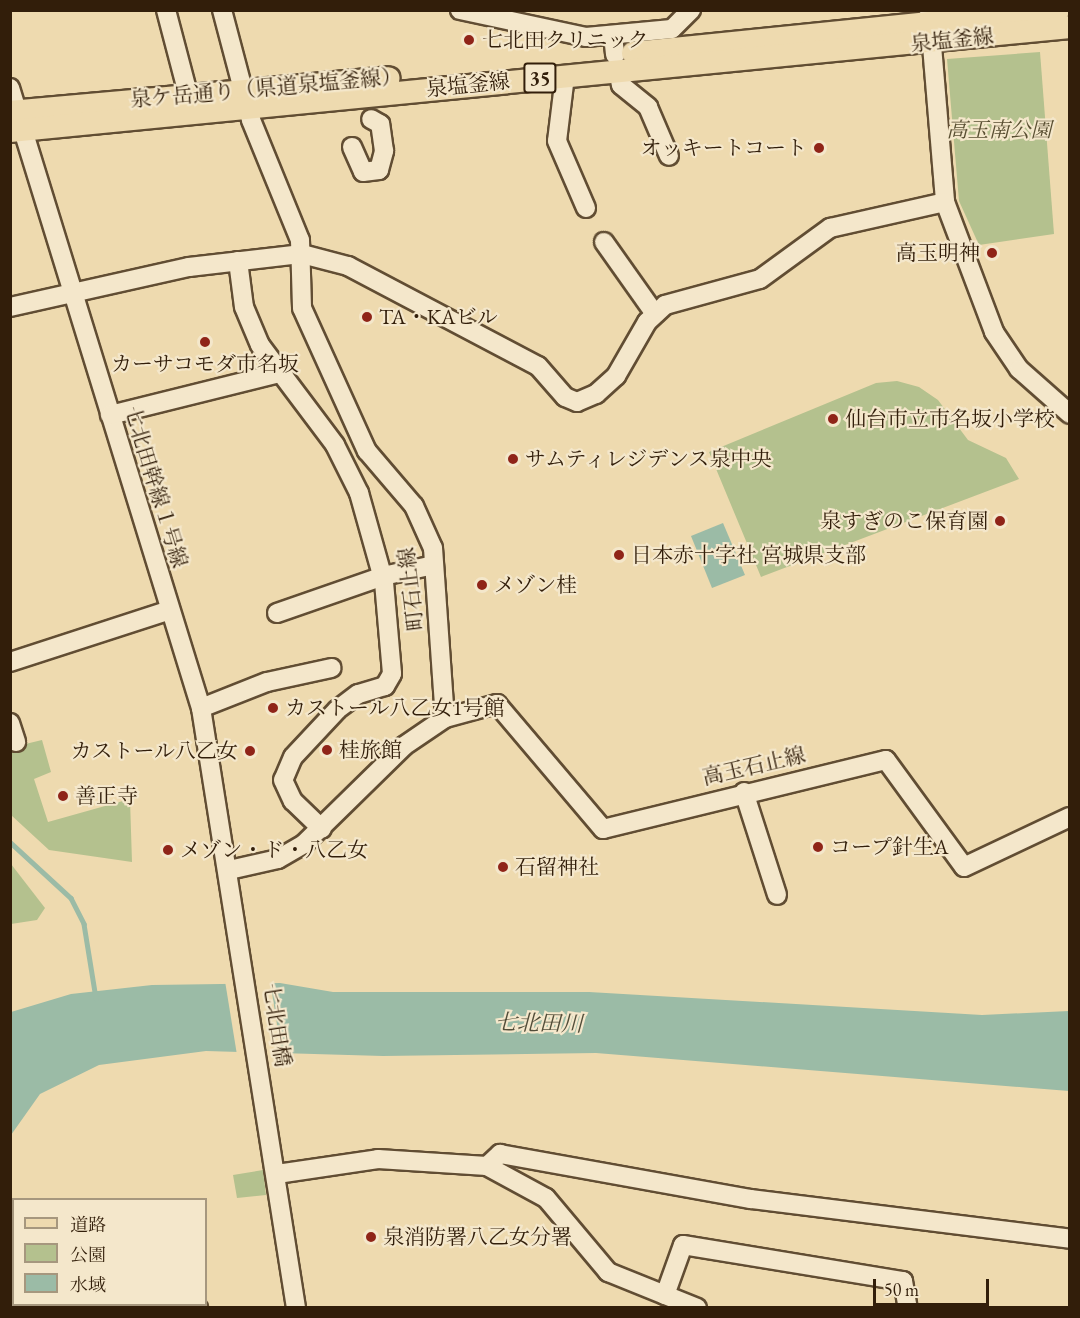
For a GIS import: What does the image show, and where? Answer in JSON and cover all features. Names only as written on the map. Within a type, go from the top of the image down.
[{"type":"main road","name":"35","points":[[931,33],[1059,10]]},
{"type":"main road","name":"泉塩釜線","points":[[15,121],[247,105],[565,76],[615,53],[931,33],[1070,27]]},
{"type":"main road","name":"泉ケ岳通り（県道泉塩釜線）","points":[[15,121],[188,94],[247,105],[615,53]]},
{"type":"street","points":[[166,10],[188,94]]},
{"type":"street","name":"町石止線","points":[[222,10],[247,105],[302,254],[302,308],[325,350],[343,407],[367,451],[414,506],[433,548],[445,718]]},
{"type":"street","points":[[460,10],[586,37],[615,53]]},
{"type":"street","points":[[615,53],[672,29],[688,12]]},
{"type":"street","points":[[931,33],[945,202],[994,332],[1020,369],[1070,414]]},
{"type":"street","points":[[615,53],[621,85],[648,107],[669,156]]},
{"type":"street","points":[[565,76],[557,141],[586,208]]},
{"type":"street","name":"七北田幹線１号線","points":[[10,88],[15,121],[72,293],[201,708],[235,905]]},
{"type":"street","points":[[352,147],[363,172],[379,170],[384,151],[380,124],[371,119]]},
{"type":"street","points":[[10,307],[238,261],[302,254],[356,270],[538,366],[565,397],[577,402],[596,394],[616,376],[656,314],[685,297],[760,279],[830,228],[945,202]]},
{"type":"street","points":[[604,242],[656,314]]},
{"type":"street","points":[[238,261],[244,308],[260,345],[284,372],[312,420],[335,445],[358,493],[383,576],[392,674],[384,686],[358,694],[337,710],[293,757],[283,780],[292,801],[322,830]]},
{"type":"street","points":[[110,415],[284,372]]},
{"type":"street","points":[[277,614],[383,576],[434,565]]},
{"type":"street","points":[[10,662],[170,610]]},
{"type":"street","points":[[201,708],[267,682],[331,668]]},
{"type":"street","name":"高玉石止線","points":[[445,718],[496,704],[603,829],[744,792],[885,760],[964,867],[1070,817]]},
{"type":"street","points":[[229,870],[278,859],[322,830],[388,760],[445,718]]},
{"type":"street","points":[[10,723],[16,742]]},
{"type":"street","points":[[744,792],[777,895]]},
{"type":"street","name":"七北田橋","points":[[235,905],[277,1174]]},
{"type":"street","points":[[487,1166],[501,1154],[751,1199],[1070,1239]]},
{"type":"street","points":[[296,1308],[277,1174],[378,1159],[487,1166],[546,1198],[608,1272],[697,1308]]},
{"type":"street","points":[[665,1295],[683,1245],[903,1281],[908,1308]]},
{"type":"green space","name":"高玉南公園","points":[[1040,52],[1054,234],[979,245],[959,201],[947,59]]},
{"type":"green space","points":[[897,381],[919,387],[938,400],[968,440],[1006,458],[1019,479],[761,577],[709,452],[876,383]]},
{"type":"green space","points":[[42,740],[51,772],[34,779],[48,822],[130,799],[132,862],[49,850],[11,815],[10,742],[13,747]]},
{"type":"green space","points":[[11,864],[45,908],[37,920],[11,924]]},
{"type":"green space","points":[[263,1170],[266,1195],[237,1198],[233,1175]]},
{"type":"water","points":[[723,523],[745,575],[712,588],[691,536]]},
{"type":"water","name":"七北田川","points":[[280,983],[333,992],[589,992],[982,1015],[1069,1011],[1069,1091],[596,1053],[383,1056],[206,1051],[99,1065],[40,1094],[11,1135],[11,1012],[71,994],[152,985]]},
{"type":"pier","points":[[270,980],[282,1056],[237,1055],[225,981]]},
{"type":"waterway","points":[[10,842],[71,898],[84,924],[96,998]]},
{"type":"place","name":"七北田クリニック","points":[[469,40]]},
{"type":"place","name":"オッキートコート","points":[[819,148]]},
{"type":"place","name":"高玉明神","points":[[992,253]]},
{"type":"place","name":"TA・KAビル","points":[[367,317]]},
{"type":"place","name":"カーサコモダ市名坂","points":[[205,342]]},
{"type":"place","name":"仙台市立市名坂小学校","points":[[833,419]]},
{"type":"place","name":"サムティレジデンス泉中央","points":[[513,459]]},
{"type":"place","name":"泉すぎのこ保育園","points":[[1000,521]]},
{"type":"place","name":"日本赤十字社 宮城県支部","points":[[619,555]]},
{"type":"place","name":"メゾン桂","points":[[482,585]]},
{"type":"place","name":"カストール八乙女1号館","points":[[273,708]]},
{"type":"place","name":"桂旅館","points":[[327,750]]},
{"type":"place","name":"カストール八乙女","points":[[250,751]]},
{"type":"place","name":"善正寺","points":[[63,796]]},
{"type":"place","name":"コープ針生A","points":[[818,847]]},
{"type":"place","name":"メゾン・ド・八乙女","points":[[168,850]]},
{"type":"place","name":"石留神社","points":[[503,867]]},
{"type":"place","name":"泉消防署八乙女分署","points":[[371,1237]]}]
